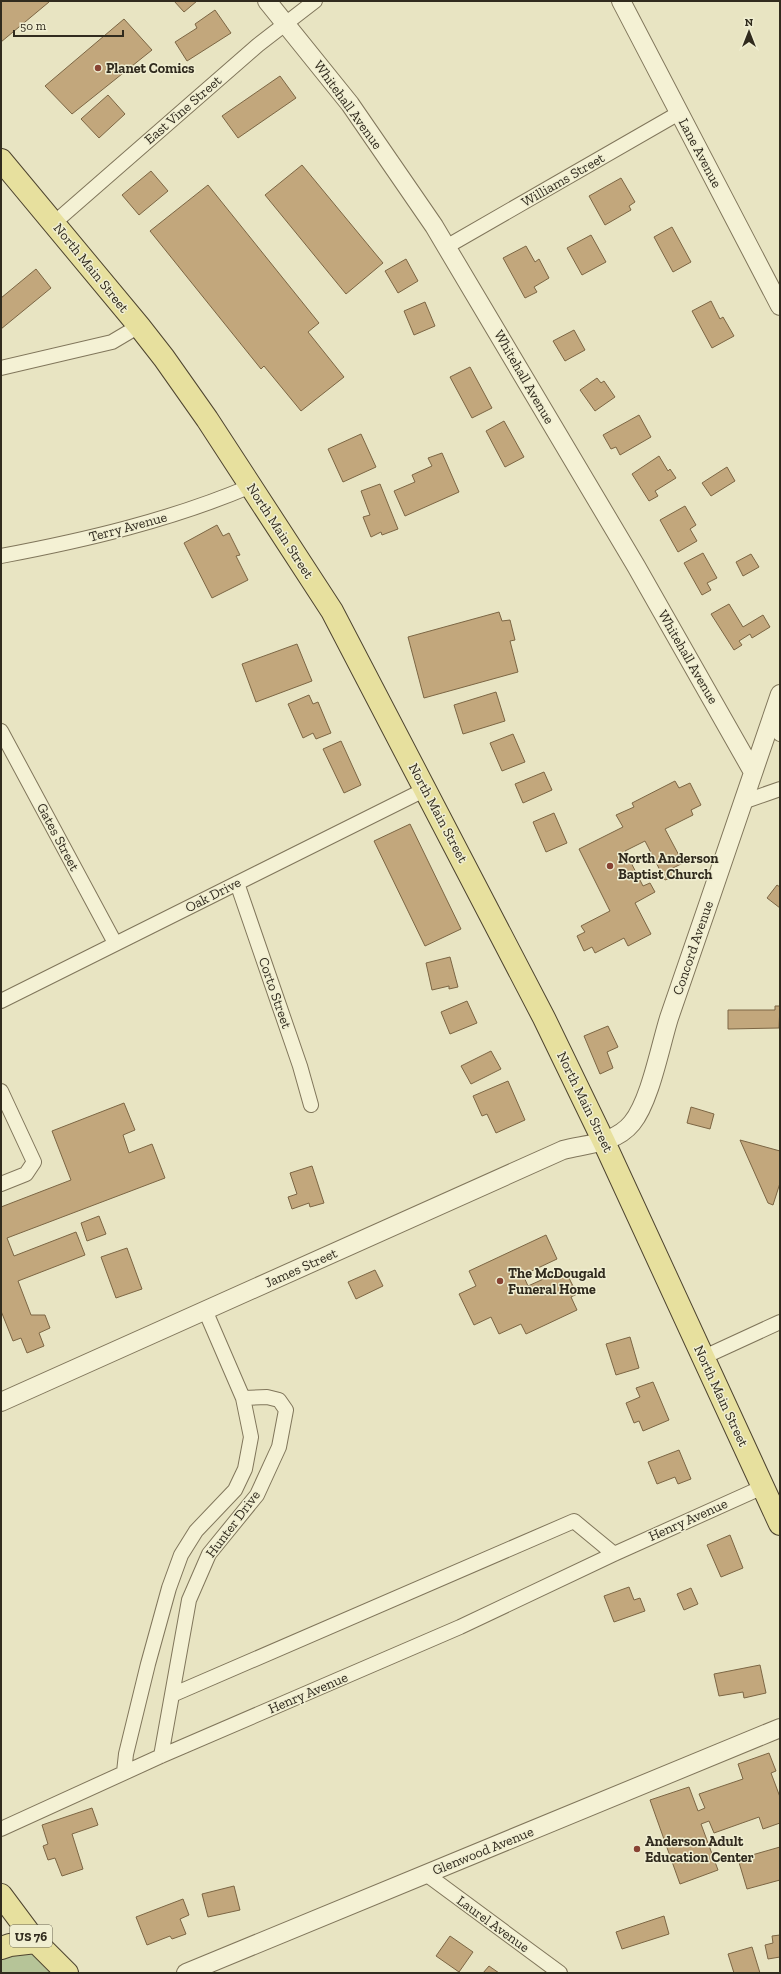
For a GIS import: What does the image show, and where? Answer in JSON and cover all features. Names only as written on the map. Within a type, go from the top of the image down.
[{"type":"main road","name":"North Main Street","points":[[1,160],[139,326],[195,402],[332,611],[544,1018],[604,1142],[780,1524]]},
{"type":"main road","name":"US 76","points":[[1,1894],[36,1942],[67,1973]]},
{"type":"main road","points":[[1,1948],[10,1945],[36,1942]]},
{"type":"street","name":"Whitehall Avenue","points":[[267,1],[350,104],[425,211],[636,566],[753,772]]},
{"type":"street","name":"East Vine Street","points":[[54,222],[240,60],[315,1]]},
{"type":"street","name":"Lane Avenue","points":[[621,1],[780,306]]},
{"type":"street","name":"Williams Street","points":[[446,246],[679,113]]},
{"type":"street","points":[[1,368],[112,342],[139,326]]},
{"type":"street","name":"Terry Avenue","points":[[1,556],[129,529],[212,503],[251,486]]},
{"type":"street","name":"Concord Avenue","points":[[604,1142],[620,1134],[632,1124],[642,1106],[667,1025],[780,694]]},
{"type":"street","points":[[773,716],[780,734]]},
{"type":"street","name":"Gates Street","points":[[1,731],[115,943]]},
{"type":"street","name":"Oak Drive","points":[[1,1000],[426,789]]},
{"type":"street","points":[[743,802],[780,789]]},
{"type":"street","name":"Corto Street","points":[[237,883],[300,1066],[311,1105]]},
{"type":"street","points":[[1,1091],[34,1162],[26,1174],[1,1184]]},
{"type":"street","name":"James Street","points":[[1,1402],[563,1150],[585,1144],[604,1142]]},
{"type":"street","name":"Hunter Drive","points":[[124,1772],[126,1754],[148,1664],[181,1555],[196,1531],[235,1490],[245,1469],[251,1437],[243,1398],[205,1310]]},
{"type":"street","points":[[704,1357],[780,1322]]},
{"type":"street","name":"Hunter Drive","points":[[162,1756],[189,1600],[209,1554],[257,1495],[279,1447],[286,1410],[279,1400],[267,1397],[243,1398]]},
{"type":"street","name":"Henry Avenue","points":[[1,1829],[124,1772],[460,1627],[614,1554],[763,1487]]},
{"type":"street","points":[[172,1695],[574,1521],[614,1554]]},
{"type":"street","name":"Glenwood Avenue","points":[[186,1973],[780,1728]]},
{"type":"street","name":"Laurel Avenue","points":[[426,1874],[560,1973]]},
{"type":"green space","points":[[32,1952],[52,1973],[1,1973],[1,1958]]},
{"type":"building","points":[[1,1],[49,1],[49,2],[1,42]]},
{"type":"building","points":[[174,1],[197,1],[184,12]]},
{"type":"building","points":[[215,10],[231,33],[187,61],[175,42],[197,28],[195,24]]},
{"type":"building","name":"Planet Comics","points":[[124,19],[152,50],[72,114],[45,86]]},
{"type":"building","points":[[280,76],[296,98],[238,138],[222,116]]},
{"type":"building","points":[[108,95],[125,114],[99,138],[81,119]]},
{"type":"building","points":[[302,165],[383,263],[346,294],[265,195]]},
{"type":"building","points":[[151,171],[168,191],[139,215],[122,195]]},
{"type":"building","points":[[621,178],[635,202],[629,206],[631,210],[605,225],[589,196]]},
{"type":"building","points":[[208,185],[319,323],[308,332],[344,377],[301,411],[264,366],[261,369],[150,231]]},
{"type":"building","points":[[672,227],[691,262],[673,272],[654,237]]},
{"type":"building","points":[[591,235],[606,262],[582,275],[567,248]]},
{"type":"building","points":[[526,246],[535,262],[539,259],[549,278],[534,287],[537,292],[525,298],[503,258]]},
{"type":"building","points":[[406,259],[418,281],[398,293],[385,271]]},
{"type":"building","points":[[36,269],[51,288],[1,329],[1,298]]},
{"type":"building","points":[[711,301],[720,319],[723,317],[734,336],[712,348],[692,311]]},
{"type":"building","points":[[425,302],[435,326],[414,335],[404,311]]},
{"type":"building","points":[[574,330],[585,350],[565,361],[553,341]]},
{"type":"building","points":[[470,367],[492,408],[472,418],[450,377]]},
{"type":"building","points":[[597,378],[601,383],[604,381],[615,397],[595,411],[580,390]]},
{"type":"building","points":[[639,415],[651,437],[620,455],[616,447],[611,449],[603,435]]},
{"type":"building","points":[[504,421],[524,457],[505,467],[486,431]]},
{"type":"building","points":[[361,434],[376,467],[343,482],[328,449]]},
{"type":"building","points":[[442,453],[459,492],[405,516],[394,491],[415,482],[412,475],[432,466],[428,458]]},
{"type":"building","points":[[659,456],[668,471],[670,469],[676,478],[655,491],[658,496],[649,501],[632,474]]},
{"type":"building","points":[[727,467],[735,481],[711,496],[702,483]]},
{"type":"building","points":[[380,484],[398,529],[382,535],[381,532],[371,537],[363,517],[370,515],[361,491]]},
{"type":"building","points":[[685,506],[696,525],[690,529],[697,541],[678,552],[660,520]]},
{"type":"building","points":[[217,525],[223,536],[229,533],[240,555],[236,556],[248,580],[212,598],[184,543]]},
{"type":"building","points":[[703,553],[717,578],[707,583],[711,590],[702,595],[684,563]]},
{"type":"building","points":[[751,554],[759,567],[743,576],[736,562]]},
{"type":"building","points":[[729,604],[743,627],[763,615],[770,627],[752,638],[750,634],[739,641],[742,645],[734,650],[711,614]]},
{"type":"building","points":[[499,612],[502,621],[510,620],[515,640],[510,641],[518,672],[424,698],[408,637]]},
{"type":"building","points":[[297,644],[312,681],[256,702],[242,664]]},
{"type":"building","points":[[496,692],[505,721],[463,734],[454,705]]},
{"type":"building","points":[[309,695],[313,704],[318,702],[331,733],[316,739],[313,733],[303,738],[288,704]]},
{"type":"building","points":[[513,734],[525,762],[502,771],[490,743]]},
{"type":"building","points":[[341,741],[361,785],[344,793],[323,749]]},
{"type":"building","points":[[544,772],[552,790],[523,803],[515,784]]},
{"type":"building","name":"North Anderson Baptist Church","points":[[675,781],[679,788],[690,783],[701,805],[691,810],[693,815],[665,829],[683,863],[671,869],[675,876],[665,880],[645,841],[625,851],[643,886],[650,883],[655,892],[635,903],[651,934],[628,946],[624,938],[595,953],[592,947],[584,951],[577,936],[585,932],[581,926],[610,911],[579,849],[623,827],[616,815],[634,807],[632,803]]},
{"type":"building","points":[[554,813],[567,843],[546,852],[533,822]]},
{"type":"building","points":[[410,824],[461,929],[425,946],[374,841]]},
{"type":"building","points":[[777,885],[780,887],[780,908],[767,898]]},
{"type":"building","points":[[450,957],[458,987],[449,989],[449,986],[432,990],[426,963]]},
{"type":"building","points":[[467,1001],[477,1023],[450,1034],[441,1012]]},
{"type":"building","points":[[775,1006],[780,1006],[779,1028],[728,1029],[728,1010],[775,1010]]},
{"type":"building","points":[[608,1026],[618,1047],[607,1052],[613,1068],[600,1074],[584,1036]]},
{"type":"building","points":[[491,1051],[501,1069],[471,1084],[461,1066]]},
{"type":"building","points":[[508,1081],[525,1120],[496,1133],[487,1114],[482,1116],[473,1096]]},
{"type":"building","points":[[124,1103],[135,1130],[123,1135],[129,1153],[152,1144],[165,1178],[7,1238],[14,1256],[76,1232],[85,1255],[18,1281],[31,1315],[45,1315],[50,1328],[39,1333],[44,1346],[27,1353],[21,1338],[13,1341],[1,1311],[1,1207],[71,1180],[52,1131]]},
{"type":"building","points":[[691,1107],[714,1114],[710,1129],[687,1123]]},
{"type":"building","points":[[740,1140],[780,1151],[780,1183],[773,1205],[768,1203]]},
{"type":"building","points":[[312,1166],[324,1203],[310,1207],[309,1203],[292,1209],[288,1197],[297,1194],[290,1173]]},
{"type":"building","points":[[99,1216],[106,1234],[87,1241],[81,1223]]},
{"type":"building","name":"The McDougald Funeral Home","points":[[546,1235],[557,1259],[523,1275],[528,1286],[559,1272],[560,1275],[566,1272],[577,1294],[571,1297],[577,1310],[526,1334],[521,1324],[499,1334],[491,1317],[474,1325],[459,1294],[476,1286],[469,1271]]},
{"type":"building","points":[[127,1248],[142,1289],[116,1298],[101,1257]]},
{"type":"building","points":[[375,1270],[383,1286],[356,1299],[348,1282]]},
{"type":"building","points":[[630,1337],[639,1368],[616,1375],[606,1344]]},
{"type":"building","points":[[653,1382],[669,1420],[643,1431],[639,1421],[634,1423],[626,1403],[640,1397],[636,1388]]},
{"type":"building","points":[[679,1450],[691,1479],[678,1484],[675,1477],[657,1484],[648,1462]]},
{"type":"building","points":[[730,1535],[743,1568],[721,1577],[707,1545]]},
{"type":"building","points":[[629,1587],[634,1600],[640,1598],[645,1611],[614,1622],[604,1596]]},
{"type":"building","points":[[691,1588],[698,1604],[684,1610],[677,1594]]},
{"type":"building","points":[[760,1665],[766,1693],[744,1698],[743,1692],[719,1696],[714,1674]]},
{"type":"building","points":[[769,1753],[776,1771],[771,1773],[780,1797],[780,1823],[763,1829],[759,1817],[714,1833],[709,1821],[701,1824],[718,1870],[680,1884],[650,1800],[689,1787],[698,1811],[705,1808],[699,1794],[743,1779],[738,1764]]},
{"type":"building","points":[[92,1808],[98,1825],[72,1834],[83,1869],[62,1876],[55,1858],[48,1860],[43,1846],[48,1844],[42,1825]]},
{"type":"building","points":[[780,1847],[780,1880],[747,1889],[738,1859]]},
{"type":"building","points":[[234,1886],[240,1910],[208,1917],[202,1894]]},
{"type":"building","points":[[183,1899],[189,1915],[180,1919],[186,1934],[172,1939],[170,1936],[147,1945],[136,1917]]},
{"type":"building","points":[[664,1916],[669,1934],[622,1949],[616,1932]]},
{"type":"building","points":[[780,1935],[780,1957],[768,1959],[765,1945],[773,1943],[772,1936]]},
{"type":"building","points":[[450,1936],[473,1952],[459,1972],[436,1956]]},
{"type":"building","points":[[752,1947],[760,1973],[734,1973],[728,1954]]},
{"type":"building","points":[[489,1966],[499,1973],[483,1973]]},
{"type":"place","name":"Planet Comics","points":[[98,68]]},
{"type":"place","name":"North Anderson Baptist Church","points":[[610,866]]},
{"type":"place","name":"The McDougald Funeral Home","points":[[500,1281]]},
{"type":"place","name":"Anderson Adult Education Center","points":[[637,1849]]}]
